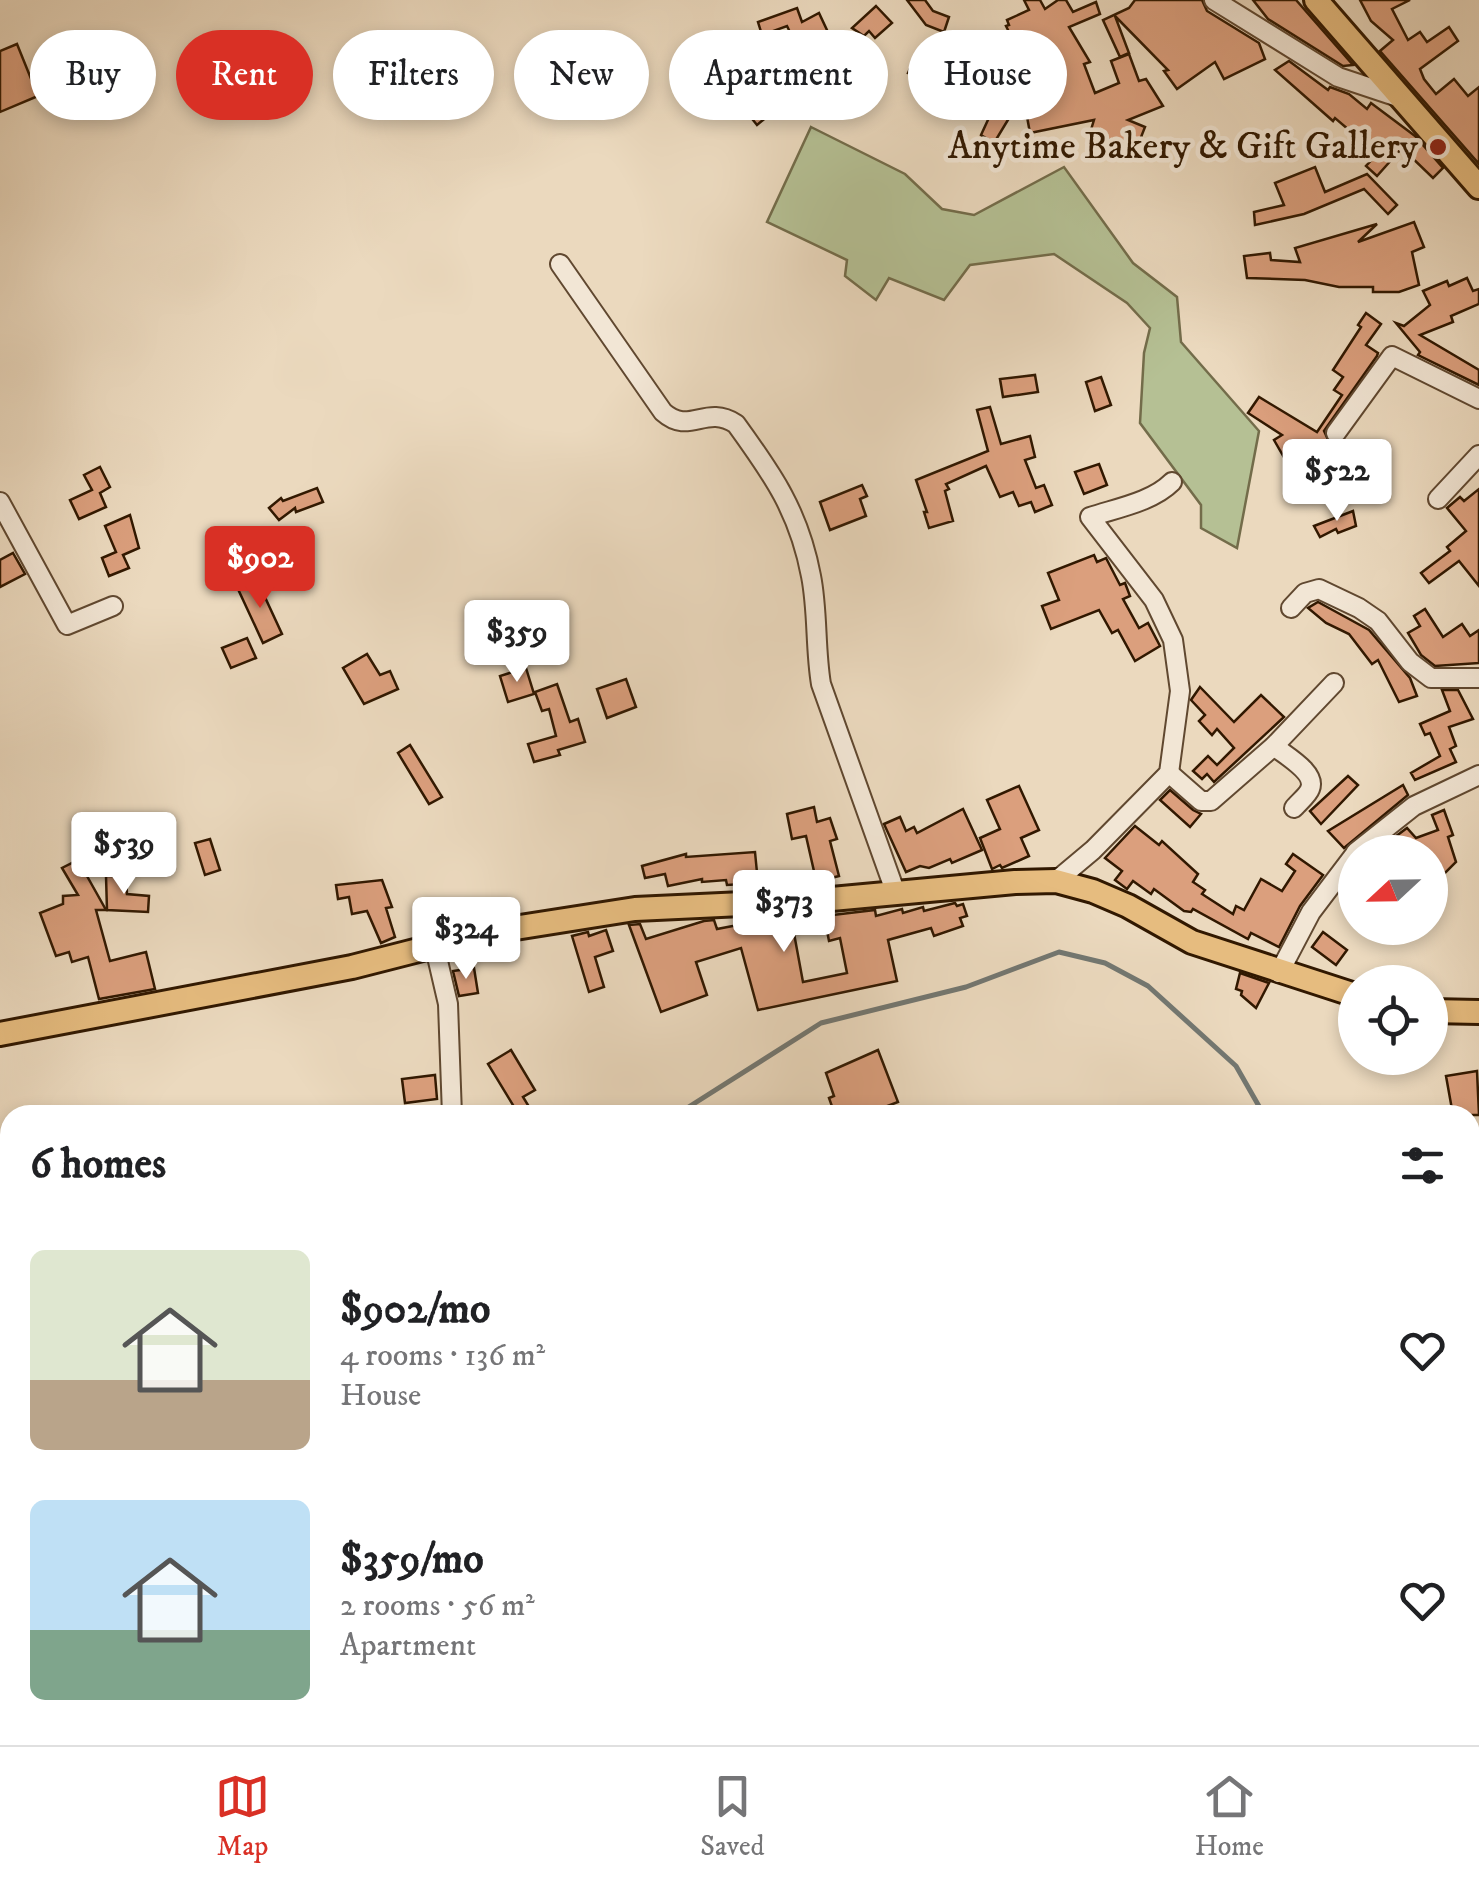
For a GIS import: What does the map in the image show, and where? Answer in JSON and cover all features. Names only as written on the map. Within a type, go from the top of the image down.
[{"type":"main road","points":[[1316,0],[1479,187]]},
{"type":"main road","points":[[0,1034],[436,948],[488,932],[634,910],[1056,882],[1110,898],[1192,942],[1338,990]]},
{"type":"main road","points":[[1448,1011],[1479,1012]]},
{"type":"street","points":[[1214,0],[1338,77],[1398,97]]},
{"type":"street","points":[[560,264],[663,412],[672,420],[683,422],[713,414],[736,424],[788,500],[812,580],[821,684],[895,891]]},
{"type":"street","points":[[1336,433],[1392,356],[1479,399]]},
{"type":"street","points":[[1438,500],[1479,454]]},
{"type":"street","points":[[1056,882],[1169,773],[1180,690],[1173,640],[1154,600],[1090,517],[1134,503],[1164,490],[1172,482]]},
{"type":"street","points":[[0,502],[66,625],[114,606]]},
{"type":"street","points":[[1291,608],[1305,593],[1318,589],[1378,621],[1410,662],[1431,678],[1479,678]]},
{"type":"street","points":[[1169,773],[1202,800],[1211,802],[1274,746],[1334,683]]},
{"type":"street","points":[[1274,746],[1309,774],[1312,782],[1294,808]]},
{"type":"street","points":[[1378,835],[1414,806],[1479,775]]},
{"type":"street","points":[[1279,973],[1311,912],[1338,877]]},
{"type":"street","points":[[436,948],[448,1004],[452,1105]]},
{"type":"green space","points":[[811,127],[905,174],[942,209],[974,215],[1064,167],[1133,263],[1177,297],[1181,342],[1259,431],[1237,548],[1201,528],[1201,505],[1140,423],[1144,353],[1150,328],[1127,303],[1054,254],[970,265],[944,300],[889,278],[876,300],[845,276],[847,260],[767,222]]},
{"type":"building","points":[[907,0],[925,0],[933,11],[949,17],[945,30],[926,25]]},
{"type":"building","points":[[1024,0],[1040,0],[1045,9],[1058,0],[1066,0],[1073,12],[1096,2],[1100,14],[1069,27],[1090,62],[1084,64],[1095,93],[1119,83],[1111,61],[1129,54],[1139,81],[1146,79],[1163,106],[1128,120],[1145,127],[1136,150],[1090,133],[1094,120],[1030,133],[1028,120],[1067,120],[1067,30],[1008,30],[1007,20],[1029,10]]},
{"type":"building","points":[[1135,0],[1202,0],[1207,11],[1259,43],[1265,59],[1224,79],[1215,62],[1177,89],[1164,71],[1168,70],[1115,16],[1129,53],[1120,57],[1103,20],[1129,8]]},
{"type":"building","points":[[1253,0],[1296,0],[1353,65],[1343,66],[1268,19]]},
{"type":"building","points":[[1360,0],[1410,0],[1392,9],[1408,40],[1420,32],[1427,42],[1449,27],[1458,41],[1420,69],[1436,94],[1454,79],[1468,96],[1479,87],[1479,164],[1380,51],[1393,40],[1371,21]]},
{"type":"building","points":[[876,6],[892,23],[884,30],[852,28]]},
{"type":"building","points":[[797,8],[802,22],[819,13],[827,30],[789,30],[787,26],[760,30],[758,22]]},
{"type":"building","points":[[17,44],[30,76],[30,99],[0,112],[0,51]]},
{"type":"building","points":[[1289,61],[1328,90],[1330,87],[1349,94],[1367,109],[1371,103],[1415,136],[1443,168],[1433,178],[1402,148],[1377,176],[1366,166],[1380,151],[1335,118],[1333,121],[1275,70]]},
{"type":"building","points":[[988,120],[1008,120],[994,143],[981,135]]},
{"type":"building","points":[[1315,167],[1325,192],[1367,174],[1397,205],[1388,214],[1364,189],[1304,214],[1255,225],[1254,212],[1284,205],[1275,183]]},
{"type":"building","points":[[1414,222],[1424,247],[1412,252],[1419,285],[1399,292],[1373,292],[1373,287],[1339,287],[1305,280],[1247,278],[1244,256],[1270,253],[1271,260],[1300,262],[1295,248],[1377,224],[1358,242]]},
{"type":"building","points":[[1467,278],[1473,291],[1479,289],[1479,304],[1451,316],[1453,322],[1420,335],[1479,370],[1479,385],[1418,355],[1420,352],[1396,323],[1404,326],[1430,305],[1423,291]]},
{"type":"building","points":[[1366,313],[1381,324],[1366,345],[1377,356],[1324,431],[1330,444],[1344,442],[1338,453],[1317,467],[1309,455],[1289,466],[1274,440],[1282,435],[1248,413],[1259,397],[1317,432],[1342,395],[1334,390],[1343,377],[1333,370]]},
{"type":"building","points":[[1035,375],[1038,392],[1003,397],[1000,379]]},
{"type":"building","points":[[1101,377],[1111,405],[1095,411],[1086,382]]},
{"type":"building","points":[[990,407],[1001,444],[1030,436],[1035,457],[1025,460],[1036,488],[1044,485],[1052,505],[1035,512],[1031,502],[1019,506],[1013,492],[1000,497],[986,466],[946,484],[953,521],[929,528],[916,480],[988,451],[977,410]]},
{"type":"building","points":[[1099,464],[1107,485],[1084,494],[1075,472]]},
{"type":"building","points":[[100,467],[110,487],[100,493],[106,507],[79,519],[70,500],[92,490],[84,475]]},
{"type":"building","points":[[862,485],[867,496],[860,499],[866,516],[830,530],[820,502]]},
{"type":"building","points":[[317,488],[323,502],[296,512],[295,508],[279,520],[269,508],[281,498],[283,501]]},
{"type":"building","points":[[1479,489],[1479,586],[1459,561],[1429,583],[1421,573],[1450,551],[1447,547],[1466,531],[1447,508]]},
{"type":"building","points":[[1353,511],[1356,526],[1320,537],[1314,526]]},
{"type":"building","points":[[130,515],[139,548],[123,555],[129,568],[109,576],[102,558],[116,552],[105,526]]},
{"type":"building","points":[[13,553],[25,574],[0,587],[0,560]]},
{"type":"building","points":[[1094,555],[1097,562],[1106,558],[1120,585],[1125,583],[1130,596],[1123,599],[1139,628],[1148,623],[1160,646],[1135,661],[1118,630],[1112,633],[1099,610],[1051,629],[1042,606],[1059,600],[1048,573]]},
{"type":"building","points":[[257,580],[282,634],[263,643],[238,589]]},
{"type":"building","points":[[1318,602],[1369,630],[1410,678],[1417,696],[1399,702],[1378,660],[1372,664],[1349,634],[1326,623],[1308,608]]},
{"type":"building","points":[[1425,609],[1443,637],[1462,624],[1470,636],[1479,630],[1479,663],[1435,666],[1421,655],[1408,633],[1420,626],[1414,616]]},
{"type":"building","points":[[247,638],[256,658],[231,668],[222,648]]},
{"type":"building","points":[[367,654],[380,675],[390,671],[398,689],[364,704],[343,668]]},
{"type":"building","points":[[526,668],[534,694],[508,702],[500,676]]},
{"type":"building","points":[[626,679],[636,707],[607,718],[597,689]]},
{"type":"building","points":[[557,684],[570,722],[578,719],[585,742],[534,762],[528,744],[556,736],[549,709],[542,711],[535,692]]},
{"type":"building","points":[[1200,687],[1234,722],[1261,695],[1284,717],[1214,782],[1207,774],[1202,779],[1193,771],[1208,756],[1217,765],[1234,748],[1217,729],[1212,735],[1199,721],[1205,715],[1191,700]]},
{"type":"building","points":[[1442,690],[1458,690],[1473,719],[1449,727],[1456,746],[1450,749],[1456,762],[1415,780],[1411,773],[1440,756],[1430,733],[1425,735],[1420,724],[1450,711]]},
{"type":"building","points":[[410,745],[442,797],[429,804],[398,753]]},
{"type":"building","points":[[1348,776],[1358,785],[1321,824],[1310,811]]},
{"type":"building","points":[[1403,785],[1408,795],[1360,835],[1338,835],[1338,842],[1328,831]]},
{"type":"building","points":[[1019,786],[1039,830],[1021,838],[1029,856],[992,869],[980,838],[1000,829],[987,800]]},
{"type":"building","points":[[1170,790],[1201,814],[1190,827],[1160,800]]},
{"type":"building","points":[[814,807],[817,822],[830,818],[837,839],[830,841],[839,876],[819,881],[806,836],[792,839],[787,814]]},
{"type":"building","points":[[963,809],[982,850],[952,863],[950,859],[906,872],[884,824],[900,817],[906,831],[914,827],[917,833]]},
{"type":"building","points":[[1444,810],[1453,835],[1424,835],[1438,830],[1432,815]]},
{"type":"building","points":[[1135,826],[1159,845],[1162,841],[1198,874],[1193,882],[1205,890],[1202,894],[1233,914],[1236,906],[1244,910],[1261,879],[1282,891],[1295,871],[1286,864],[1293,854],[1323,875],[1300,906],[1279,947],[1251,933],[1248,939],[1193,909],[1184,911],[1154,889],[1151,894],[1133,881],[1127,889],[1115,880],[1122,871],[1105,858]]},
{"type":"building","points":[[1448,837],[1456,862],[1448,870]]},
{"type":"building","points":[[210,839],[220,870],[205,875],[195,843]]},
{"type":"building","points":[[755,852],[758,883],[727,885],[726,880],[702,879],[668,886],[665,874],[645,878],[642,866],[686,854]]},
{"type":"building","points":[[78,860],[106,910],[96,910],[110,961],[146,952],[155,989],[99,999],[88,957],[72,962],[69,952],[56,956],[40,913],[63,904],[63,896],[78,895],[62,868]]},
{"type":"building","points":[[106,876],[126,876],[127,894],[149,896],[148,912],[107,910]]},
{"type":"building","points":[[382,880],[392,907],[386,908],[395,937],[381,943],[367,911],[352,914],[349,897],[338,899],[336,885]]},
{"type":"building","points":[[963,904],[967,916],[960,918],[963,926],[934,936],[931,928],[888,940],[897,981],[758,1010],[741,948],[696,962],[707,995],[661,1012],[629,925],[640,924],[646,939],[714,920],[717,929],[764,920],[767,933],[793,928],[803,982],[847,973],[840,938],[829,941],[824,916],[875,910],[876,916]]},
{"type":"building","points":[[606,930],[613,951],[595,957],[604,987],[589,992],[572,936]]},
{"type":"building","points":[[1323,932],[1347,950],[1336,965],[1312,947]]},
{"type":"building","points":[[474,968],[478,993],[459,996],[453,971]]},
{"type":"building","points":[[1240,973],[1269,983],[1256,1008],[1236,989]]},
{"type":"building","points":[[511,1050],[535,1090],[523,1097],[528,1105],[513,1105],[488,1064]]},
{"type":"building","points":[[878,1050],[898,1102],[831,1105],[829,1098],[834,1096],[826,1073]]},
{"type":"building","points":[[1477,1071],[1479,1105],[1451,1105],[1446,1076]]},
{"type":"building","points":[[435,1075],[437,1099],[405,1103],[402,1079]]},
{"type":"waterway","points":[[692,1105],[821,1023],[966,987],[1059,952],[1105,963],[1148,986],[1236,1066],[1258,1105]]},
{"type":"place","name":"Anytime Bakery & Gift Gallery","points":[[1438,147]]}]
